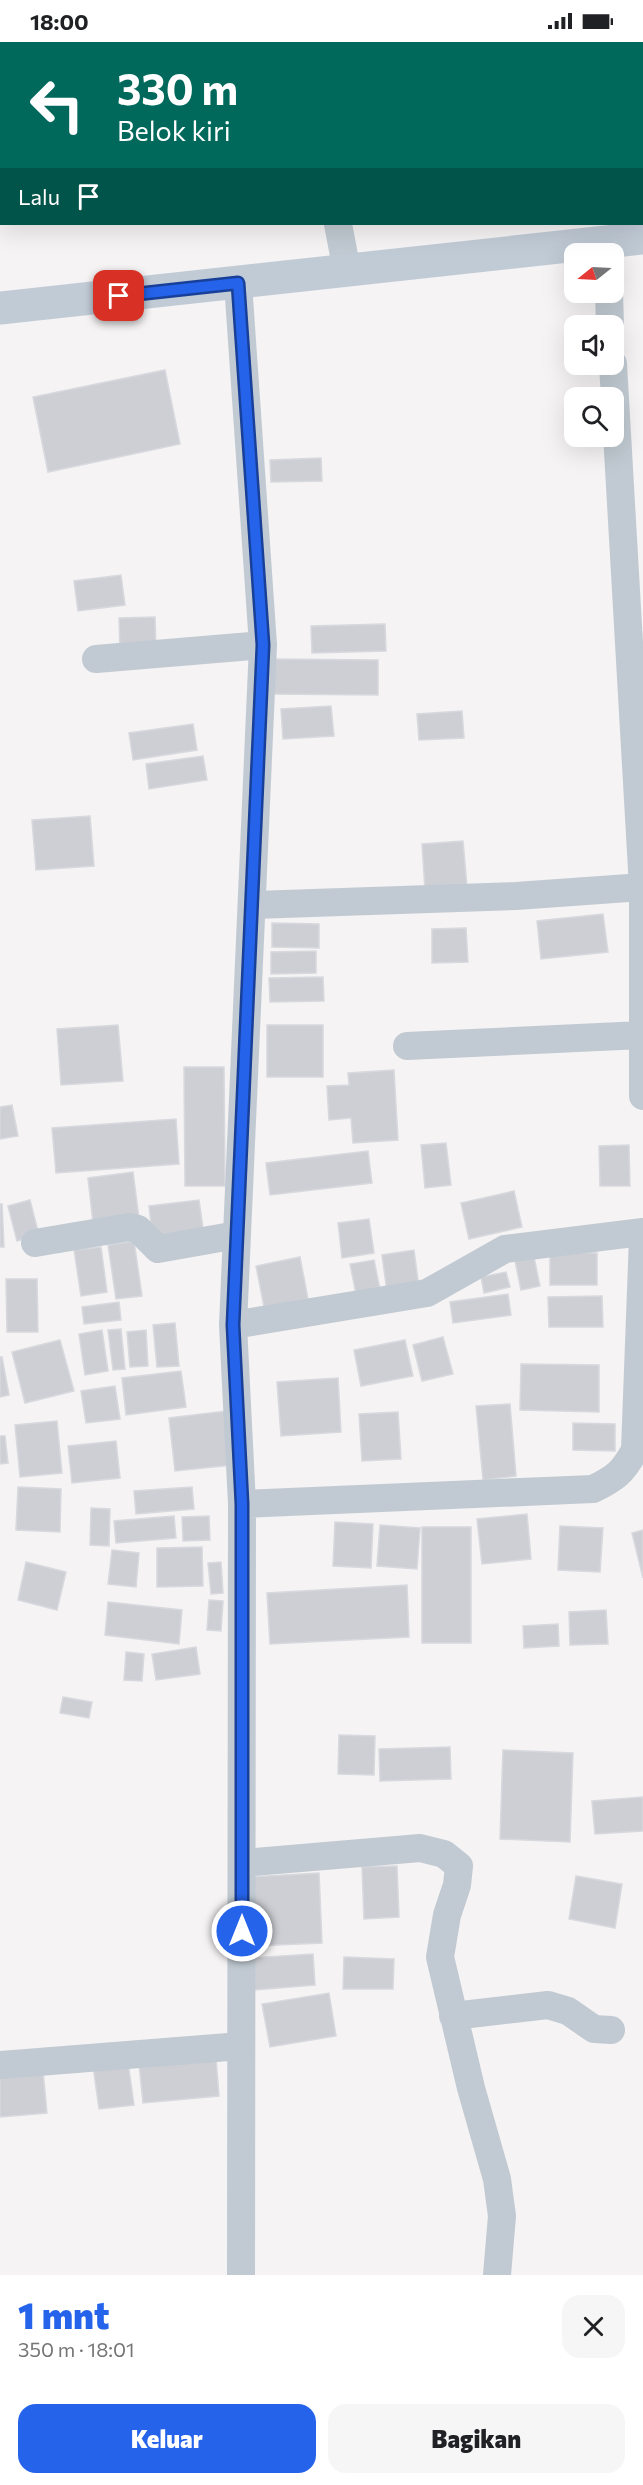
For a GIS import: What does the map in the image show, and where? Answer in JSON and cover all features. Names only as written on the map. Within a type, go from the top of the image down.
[{"type":"street","points":[[338,225],[347,271]]},
{"type":"street","points":[[0,308],[621,240]]},
{"type":"street","points":[[238,283],[263,645],[233,1325],[242,1504],[241,2275]]},
{"type":"street","points":[[614,375],[643,887],[643,1096]]},
{"type":"street","points":[[96,659],[263,645]]},
{"type":"street","points":[[252,905],[516,896],[643,887]]},
{"type":"street","points":[[407,1046],[642,1035]]},
{"type":"street","points":[[35,1243],[129,1227],[138,1229],[158,1249],[237,1235]]},
{"type":"street","points":[[233,1325],[427,1293],[505,1249],[643,1234],[639,1450],[615,1479],[593,1489],[242,1504]]},
{"type":"street","points":[[242,1863],[420,1848],[444,1854],[459,1866],[457,1885],[447,1915],[440,1957],[453,2016],[497,2179],[502,2216],[497,2275]]},
{"type":"street","points":[[453,2016],[548,2005],[568,2011],[594,2028],[611,2030]]},
{"type":"street","points":[[0,2065],[241,2046]]},
{"type":"building","points":[[165,370],[180,444],[48,472],[33,397]]},
{"type":"building","points":[[321,458],[322,481],[271,482],[270,460]]},
{"type":"building","points":[[121,575],[125,605],[78,611],[74,581]]},
{"type":"building","points":[[155,617],[156,651],[120,652],[119,618]]},
{"type":"building","points":[[385,624],[386,651],[312,653],[311,626]]},
{"type":"building","points":[[271,659],[378,660],[378,695],[271,694]]},
{"type":"building","points":[[331,706],[334,736],[283,739],[281,709]]},
{"type":"building","points":[[462,711],[464,738],[419,740],[417,714]]},
{"type":"building","points":[[193,724],[197,750],[133,760],[129,733]]},
{"type":"building","points":[[203,756],[207,780],[149,789],[146,764]]},
{"type":"building","points":[[90,816],[94,866],[36,870],[32,820]]},
{"type":"building","points":[[463,841],[467,887],[425,890],[422,844]]},
{"type":"building","points":[[603,914],[608,952],[541,959],[537,921]]},
{"type":"building","points":[[272,923],[319,924],[319,948],[272,947]]},
{"type":"building","points":[[466,928],[468,962],[432,963],[432,929]]},
{"type":"building","points":[[316,951],[316,973],[271,974],[271,952]]},
{"type":"building","points":[[323,977],[324,1001],[270,1002],[269,978]]},
{"type":"building","points":[[118,1025],[123,1081],[61,1085],[57,1029]]},
{"type":"building","points":[[267,1025],[323,1025],[323,1077],[267,1077]]},
{"type":"building","points":[[184,1067],[224,1067],[225,1186],[185,1186]]},
{"type":"building","points":[[394,1070],[398,1140],[353,1143],[351,1118],[329,1120],[327,1086],[349,1085],[348,1073]]},
{"type":"building","points":[[12,1105],[18,1136],[0,1139],[0,1107]]},
{"type":"building","points":[[176,1119],[179,1164],[56,1173],[52,1128]]},
{"type":"building","points":[[446,1143],[451,1185],[425,1188],[421,1145]]},
{"type":"building","points":[[629,1145],[630,1186],[600,1186],[599,1146]]},
{"type":"building","points":[[368,1151],[372,1183],[270,1195],[266,1163]]},
{"type":"building","points":[[133,1172],[139,1218],[93,1223],[88,1178]]},
{"type":"building","points":[[514,1191],[522,1227],[469,1239],[461,1203]]},
{"type":"building","points":[[30,1200],[39,1235],[17,1241],[8,1206]]},
{"type":"building","points":[[199,1200],[204,1235],[153,1241],[149,1206]]},
{"type":"building","points":[[0,1204],[2,1204],[4,1247],[0,1247]]},
{"type":"building","points":[[369,1219],[374,1253],[342,1258],[338,1223]]},
{"type":"building","points":[[134,1241],[142,1296],[116,1299],[108,1245]]},
{"type":"building","points":[[101,1247],[107,1292],[81,1296],[74,1250]]},
{"type":"building","points":[[414,1250],[419,1288],[387,1292],[382,1255]]},
{"type":"building","points":[[550,1252],[597,1253],[597,1285],[550,1285]]},
{"type":"building","points":[[300,1257],[308,1299],[264,1307],[256,1266]]},
{"type":"building","points":[[534,1257],[540,1286],[521,1290],[515,1261]]},
{"type":"building","points":[[374,1260],[380,1289],[356,1294],[350,1264]]},
{"type":"building","points":[[506,1272],[510,1287],[484,1293],[481,1277]]},
{"type":"building","points":[[6,1279],[37,1279],[38,1332],[7,1332]]},
{"type":"building","points":[[508,1294],[511,1315],[453,1323],[450,1302]]},
{"type":"building","points":[[602,1296],[603,1327],[549,1327],[548,1297]]},
{"type":"building","points":[[119,1302],[121,1320],[84,1324],[82,1307]]},
{"type":"building","points":[[175,1323],[179,1366],[157,1367],[153,1325]]},
{"type":"building","points":[[121,1329],[125,1369],[113,1370],[108,1330]]},
{"type":"building","points":[[102,1330],[108,1371],[85,1375],[79,1334]]},
{"type":"building","points":[[146,1330],[148,1366],[130,1367],[127,1332]]},
{"type":"building","points":[[443,1337],[453,1374],[422,1381],[413,1345]]},
{"type":"building","points":[[60,1340],[74,1391],[25,1403],[12,1352]]},
{"type":"building","points":[[405,1340],[413,1376],[361,1386],[354,1350]]},
{"type":"building","points":[[0,1357],[2,1357],[9,1395],[0,1397]]},
{"type":"building","points":[[521,1364],[599,1365],[599,1412],[520,1410]]},
{"type":"building","points":[[181,1371],[186,1407],[126,1415],[122,1378]]},
{"type":"building","points":[[338,1378],[341,1432],[281,1436],[277,1382]]},
{"type":"building","points":[[115,1386],[120,1419],[86,1423],[81,1391]]},
{"type":"building","points":[[510,1404],[516,1476],[483,1480],[476,1406]]},
{"type":"building","points":[[226,1411],[233,1465],[175,1471],[169,1418]]},
{"type":"building","points":[[398,1412],[401,1459],[362,1461],[359,1414]]},
{"type":"building","points":[[57,1421],[62,1473],[20,1477],[15,1425]]},
{"type":"building","points":[[573,1423],[615,1424],[615,1451],[573,1450]]},
{"type":"building","points":[[0,1436],[5,1436],[8,1463],[0,1464]]},
{"type":"building","points":[[116,1441],[120,1478],[72,1483],[68,1446]]},
{"type":"building","points":[[18,1487],[61,1489],[60,1532],[16,1530]]},
{"type":"building","points":[[192,1487],[194,1509],[136,1514],[134,1491]]},
{"type":"building","points":[[91,1508],[110,1509],[109,1546],[90,1545]]},
{"type":"building","points":[[527,1514],[531,1559],[482,1564],[477,1519]]},
{"type":"building","points":[[174,1516],[176,1538],[116,1543],[114,1521]]},
{"type":"building","points":[[209,1516],[210,1540],[183,1541],[182,1517]]},
{"type":"building","points":[[335,1522],[373,1524],[371,1568],[333,1566]]},
{"type":"building","points":[[380,1525],[420,1528],[417,1569],[377,1566]]},
{"type":"building","points":[[560,1526],[603,1528],[600,1572],[558,1570]]},
{"type":"building","points":[[422,1527],[471,1527],[471,1643],[422,1643]]},
{"type":"building","points":[[643,1530],[643,1578],[632,1533]]},
{"type":"building","points":[[202,1547],[203,1586],[157,1587],[157,1548]]},
{"type":"building","points":[[112,1550],[139,1553],[136,1587],[108,1584]]},
{"type":"building","points":[[26,1562],[66,1572],[57,1610],[18,1600]]},
{"type":"building","points":[[221,1562],[223,1593],[211,1594],[208,1563]]},
{"type":"building","points":[[407,1585],[409,1637],[270,1644],[267,1593]]},
{"type":"building","points":[[209,1600],[223,1601],[221,1631],[207,1630]]},
{"type":"building","points":[[108,1602],[182,1610],[179,1644],[105,1635]]},
{"type":"building","points":[[606,1610],[608,1644],[570,1645],[569,1612]]},
{"type":"building","points":[[558,1624],[559,1646],[524,1648],[523,1626]]},
{"type":"building","points":[[196,1647],[200,1674],[156,1680],[152,1654]]},
{"type":"building","points":[[126,1652],[144,1654],[142,1681],[124,1680]]},
{"type":"building","points":[[63,1697],[92,1702],[89,1718],[60,1713]]},
{"type":"building","points":[[339,1735],[375,1736],[374,1775],[338,1774]]},
{"type":"building","points":[[450,1747],[451,1779],[380,1781],[379,1749]]},
{"type":"building","points":[[503,1750],[573,1753],[570,1842],[500,1839]]},
{"type":"building","points":[[643,1797],[643,1831],[595,1834],[592,1801]]},
{"type":"building","points":[[397,1866],[399,1917],[364,1919],[362,1867]]},
{"type":"building","points":[[319,1873],[322,1943],[254,1946],[251,1877]]},
{"type":"building","points":[[576,1876],[622,1884],[615,1928],[569,1919]]},
{"type":"building","points":[[313,1954],[315,1985],[254,1990],[251,1958]]},
{"type":"building","points":[[344,1957],[394,1959],[393,1989],[343,1989]]},
{"type":"building","points":[[329,1993],[336,2036],[270,2047],[262,2004]]},
{"type":"building","points":[[216,2058],[219,2096],[143,2103],[139,2064]]},
{"type":"building","points":[[128,2062],[134,2105],[99,2109],[93,2066]]},
{"type":"building","points":[[43,2071],[47,2113],[0,2117],[0,2074]]},
{"type":"route","points":[[119,296],[238,283],[263,645],[233,1325],[242,1504],[242,1931]]}]
